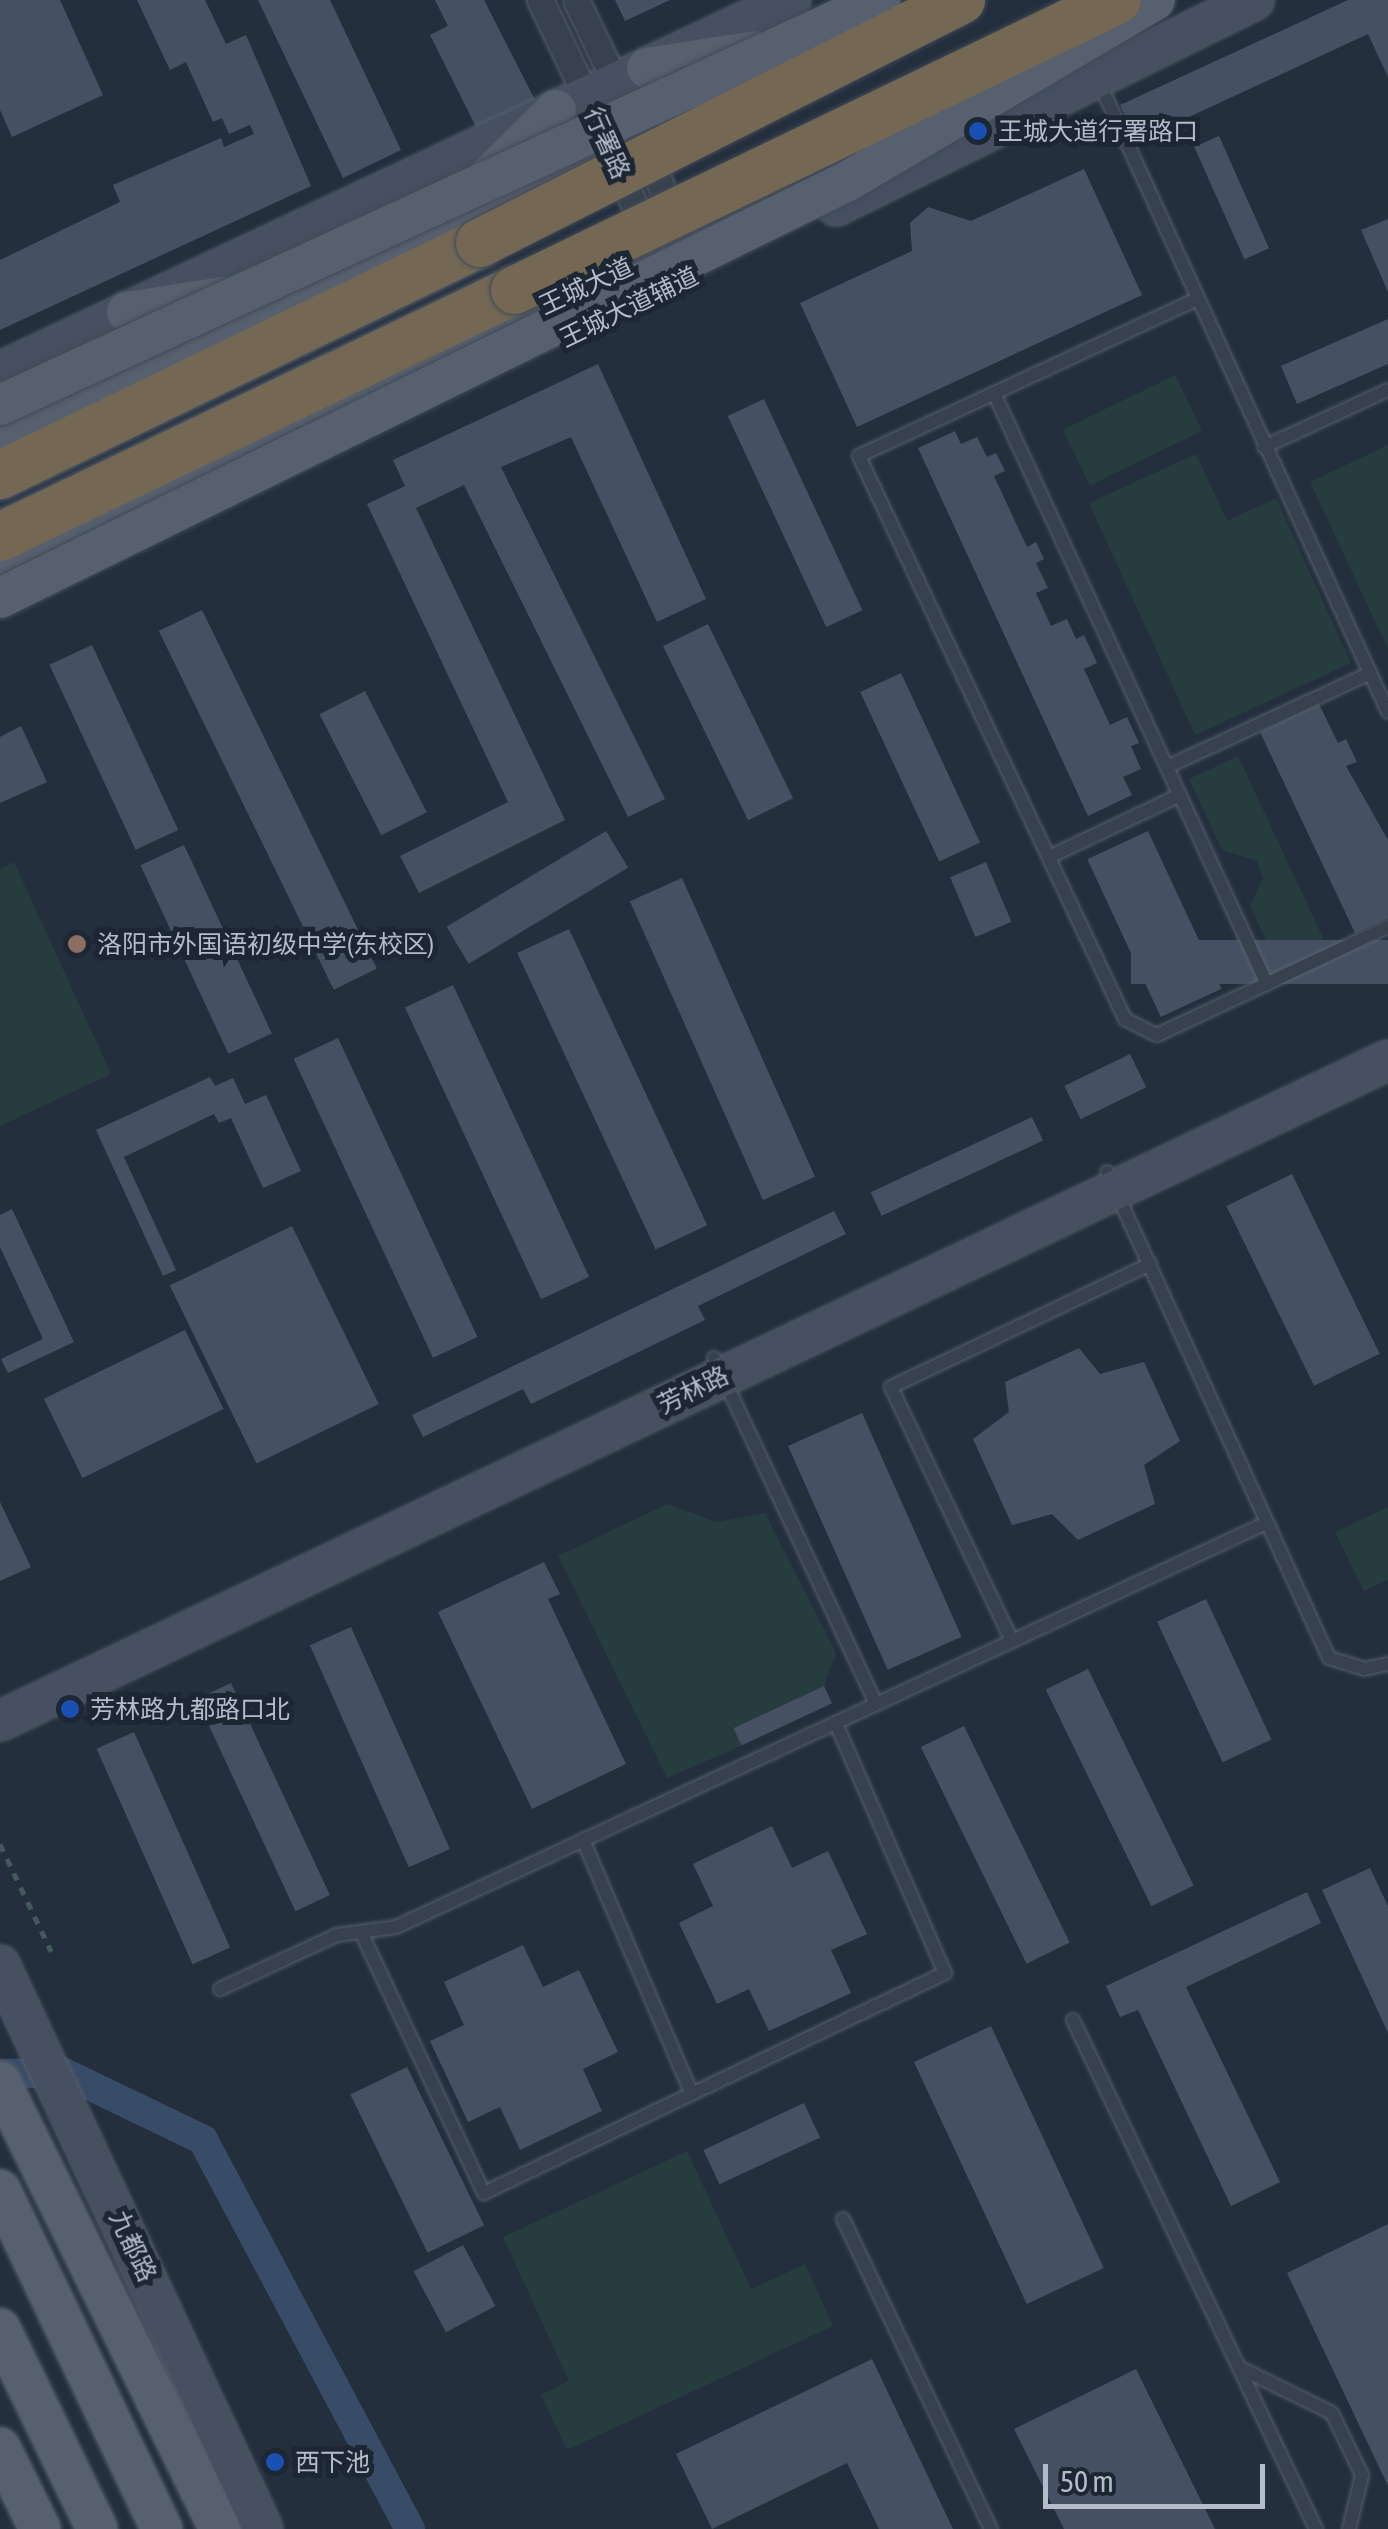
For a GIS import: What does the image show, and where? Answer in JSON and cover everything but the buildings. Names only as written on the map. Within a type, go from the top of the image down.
[{"type":"highway","points":[[0,475],[656,161],[961,0]]},
{"type":"highway","name":"王城大道","points":[[0,536],[1116,0]]},
{"type":"main road","points":[[0,372],[791,0]]},
{"type":"main road","points":[[0,405],[880,0]]},
{"type":"main road","points":[[0,442],[427,237],[905,0]]},
{"type":"main road","points":[[0,598],[848,182],[1155,0]]},
{"type":"main road","name":"王城大道","points":[[0,564],[676,264],[1168,0]]},
{"type":"main road","name":"王城大道辅道","points":[[0,607],[676,264],[1098,80],[1254,0]]},
{"type":"main road","points":[[427,237],[601,89],[818,42]]},
{"type":"main road","points":[[127,312],[341,278]]},
{"type":"main road","name":"芳林路","points":[[0,1700],[1112,1180],[1388,1038]]},
{"type":"main road","name":"芳林路","points":[[1112,1180],[1388,1060]]},
{"type":"main road","name":"芳林路","points":[[0,1722],[719,1367]]},
{"type":"main road","name":"九都路","points":[[8,1982],[264,2529]]},
{"type":"main road","points":[[0,2082],[216,2522]]},
{"type":"main road","points":[[0,2190],[162,2529]]},
{"type":"main road","points":[[0,2329],[97,2529]]},
{"type":"main road","points":[[0,2448],[40,2529]]},
{"type":"street","name":"行署路","points":[[540,0],[601,89],[676,264]]},
{"type":"street","name":"行署路","points":[[576,0],[601,89]]},
{"type":"lane","points":[[1098,80],[1195,300],[1388,712]]},
{"type":"lane","points":[[1195,300],[859,456],[1125,1019],[1157,1035],[1388,927]]},
{"type":"lane","points":[[1264,446],[1388,390]]},
{"type":"lane","points":[[994,393],[1267,984]]},
{"type":"lane","points":[[1167,766],[1370,672]]},
{"type":"lane","points":[[1049,858],[1180,795]]},
{"type":"lane","points":[[1112,1180],[1264,1524],[1329,1658],[1364,1669],[1388,1664]]},
{"type":"lane","points":[[1012,1641],[891,1387],[1150,1264]]},
{"type":"lane","points":[[719,1367],[876,1704]]},
{"type":"lane","points":[[220,1989],[361,1932],[396,1927],[1264,1524]]},
{"type":"lane","points":[[361,1932],[484,2193],[945,1973],[836,1723]]},
{"type":"lane","points":[[582,1840],[692,2094]]},
{"type":"lane","points":[[1072,2020],[1316,2529]]},
{"type":"lane","points":[[843,2219],[990,2529]]},
{"type":"lane","points":[[1238,2367],[1332,2412],[1362,2475],[1349,2529]]},
{"type":"path","points":[[0,1844],[51,1952]]},
{"type":"green space","points":[[1175,375],[1202,431],[1090,486],[1063,430]]},
{"type":"green space","points":[[1388,445],[1388,649],[1310,482]]},
{"type":"green space","points":[[1196,454],[1227,521],[1276,498],[1351,663],[1195,735],[1089,503]]},
{"type":"green space","points":[[1238,756],[1323,938],[1276,961],[1250,906],[1263,878],[1257,861],[1222,850],[1189,779]]},
{"type":"green space","points":[[14,862],[111,1074],[0,1126],[0,869]]},
{"type":"green space","points":[[667,1504],[717,1522],[765,1513],[836,1653],[824,1686],[734,1729],[741,1746],[667,1778],[558,1556]]},
{"type":"green space","points":[[1388,1507],[1388,1579],[1364,1591],[1335,1532]]},
{"type":"green space","points":[[687,2151],[751,2289],[805,2264],[833,2326],[567,2450],[541,2395],[569,2381],[503,2237]]},
{"type":"waterway","points":[[0,2074],[62,2072],[203,2140],[410,2529]]},
{"type":"place","name":"王城大道行署路口","points":[[978,131]]},
{"type":"place","name":"洛阳市外国语初级中学(东校区)","points":[[77,944]]},
{"type":"place","name":"芳林路九都路口北","points":[[70,1709]]},
{"type":"place","name":"西下池","points":[[275,2462]]}]
